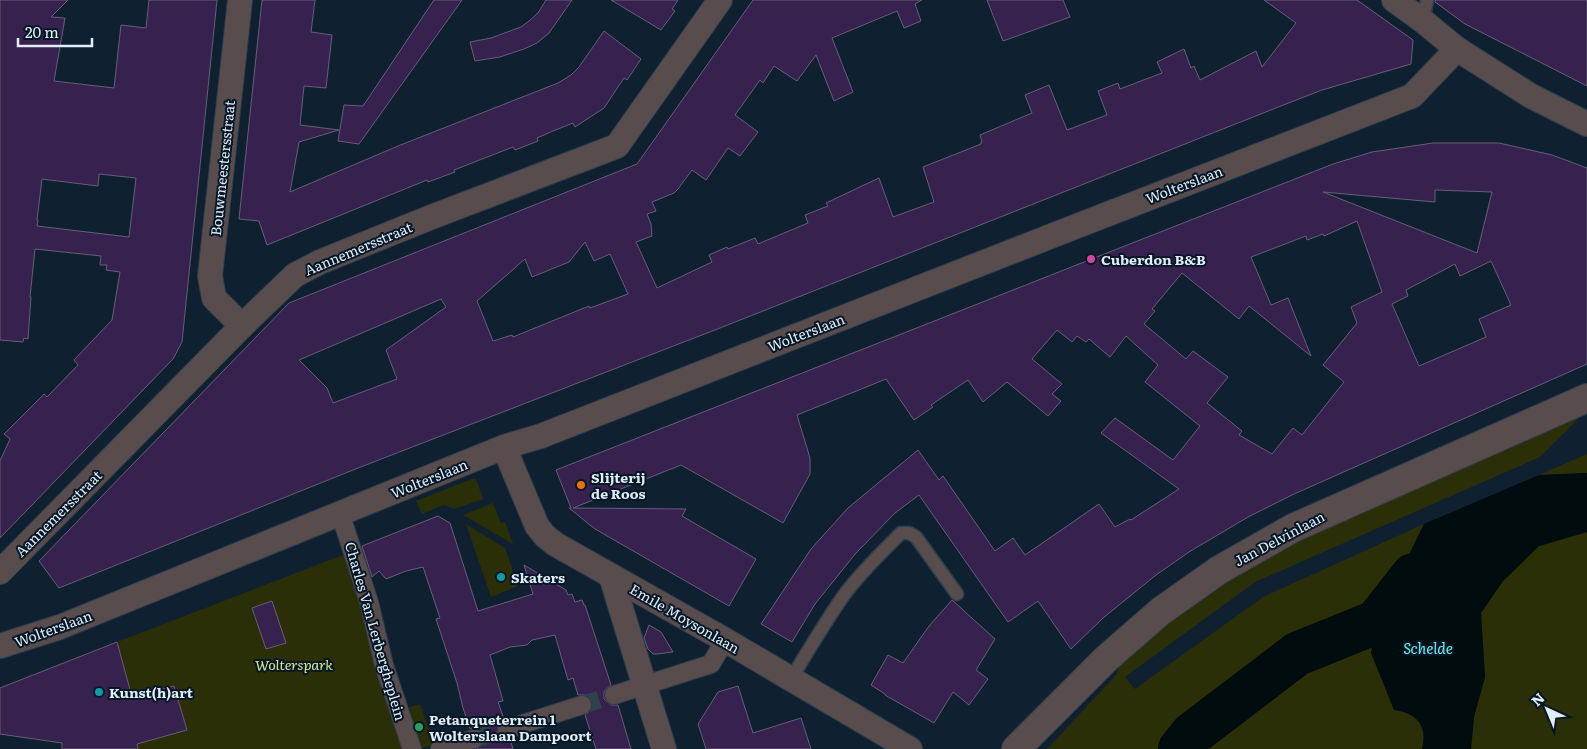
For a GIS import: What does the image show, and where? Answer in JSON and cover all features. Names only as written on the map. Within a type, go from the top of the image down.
[{"type":"street","name":"Bouwmeestersstraat","points":[[240,0],[210,276],[214,298],[242,326]]},
{"type":"street","name":"Aannemersstraat","points":[[0,572],[242,326],[295,275],[320,262],[617,146],[720,0]]},
{"type":"street","points":[[1394,0],[1425,10],[1457,49],[1531,96],[1587,124]]},
{"type":"street","name":"Wolterslaan","points":[[0,646],[60,627],[504,448],[542,436],[1412,96],[1457,49]]},
{"type":"street","name":"Jan Delvinlaan","points":[[1016,749],[1107,658],[1161,611],[1219,570],[1293,528],[1587,398]]},
{"type":"street","name":"Emile Moysonlaan","points":[[504,448],[537,526],[555,544],[725,640],[910,749]]},
{"type":"street","name":"Charles Van Lerbergheplein","points":[[340,513],[369,602],[384,665],[412,749]]},
{"type":"street","points":[[611,576],[664,749]]},
{"type":"street","points":[[614,695],[711,664],[725,640]]},
{"type":"street","points":[[507,729],[582,705]]},
{"type":"street","points":[[440,749],[474,739]]},
{"type":"lane","points":[[791,679],[815,638],[845,595],[874,559],[901,533],[909,533],[916,538],[957,594]]},
{"type":"green space","points":[[1585,412],[1540,457],[1255,582],[1125,677],[1135,689],[1263,597],[1424,524],[1376,622],[1394,710],[1409,714],[1419,722],[1423,733],[1422,749],[1047,749],[1116,675],[1120,663],[1169,621],[1226,581],[1299,539]]},
{"type":"green space","points":[[1587,454],[1587,473],[1539,475]]},
{"type":"green space","points":[[476,479],[483,499],[454,509],[444,505],[422,514],[416,501]]},
{"type":"green space","points":[[493,503],[501,523],[505,522],[513,544],[463,515]]},
{"type":"green space","points":[[466,524],[505,548],[518,586],[491,597]]},
{"type":"green space","points":[[1587,532],[1587,749],[1471,749],[1474,717],[1485,677],[1481,613],[1503,581],[1539,546]]},
{"type":"green space","name":"Wolterspark","points":[[353,551],[402,749],[138,749],[137,744],[187,730],[174,686],[132,697],[117,642]]},
{"type":"green space","name":"Petanqueterrein 1 Wolterslaan Dampoort","points":[[420,704],[434,745],[416,749],[404,709]]},
{"type":"water","name":"Schelde","points":[[1587,473],[1587,532],[1539,546],[1503,581],[1481,613],[1485,677],[1474,717],[1471,749],[1422,749],[1422,727],[1409,714],[1394,710],[1371,653],[1376,622],[1424,524],[1539,475]]},
{"type":"building","points":[[0,0],[68,0],[51,17],[65,18],[54,81],[114,88],[121,25],[146,28],[149,0],[217,0],[182,342],[173,359],[0,538],[0,461],[10,439],[4,434],[44,394],[47,397],[78,365],[74,360],[112,320],[120,272],[106,270],[107,265],[100,265],[101,256],[35,249],[28,339],[24,338],[23,342],[0,340]],"holes":[[[99,174],[136,178],[129,237],[37,226],[42,179],[98,186]]]},
{"type":"building","points":[[262,0],[315,0],[311,32],[332,35],[326,88],[304,86],[300,125],[339,130],[299,142],[290,192],[398,146],[558,83],[571,75],[579,67],[604,31],[641,59],[627,80],[624,78],[604,108],[575,127],[573,123],[537,138],[538,141],[515,150],[513,147],[454,170],[455,172],[428,182],[427,180],[267,245],[259,221],[239,219]]},
{"type":"building","points":[[434,0],[462,0],[359,144],[338,141],[344,105],[363,106]]},
{"type":"building","points":[[546,0],[572,0],[549,33],[537,43],[524,49],[500,57],[475,61],[470,42],[491,38],[521,27],[538,13]]},
{"type":"building","points":[[611,0],[678,0],[672,9],[675,11],[661,30]]},
{"type":"building","points":[[753,0],[922,0],[915,4],[921,21],[904,28],[897,11],[832,38],[853,92],[834,101],[816,55],[797,81],[774,66],[763,83],[760,80],[735,115],[758,132],[740,156],[728,148],[706,180],[692,170],[674,193],[652,202],[656,211],[647,214],[651,224],[652,236],[636,242],[657,288],[712,262],[709,255],[727,247],[728,249],[755,238],[758,244],[808,223],[805,215],[828,206],[826,203],[879,178],[893,217],[934,202],[923,167],[981,144],[980,135],[1032,113],[1025,95],[1049,85],[1067,130],[1107,115],[1098,91],[1118,83],[1120,89],[1162,73],[1157,62],[1184,49],[1191,68],[1194,66],[1200,80],[1256,51],[1262,67],[1296,23],[1264,0],[1357,0],[1413,40],[1411,64],[1322,90],[720,328],[358,468],[59,588],[39,561],[289,303],[637,164]],"holes":[[[585,242],[594,261],[610,254],[628,294],[590,308],[589,306],[513,337],[512,335],[493,341],[477,301],[525,259],[532,277],[569,262]],[[441,299],[446,307],[386,350],[397,379],[333,403],[327,388],[299,360]]]},
{"type":"building","points":[[987,0],[1063,0],[1070,17],[1003,41]]},
{"type":"building","points":[[1435,0],[1587,0],[1587,86],[1465,24],[1435,2]]},
{"type":"building","points":[[1433,143],[1499,143],[1552,155],[1587,168],[1587,364],[1294,494],[1248,517],[1189,552],[1156,575],[1103,618],[1071,649],[1038,601],[1008,622],[919,495],[895,513],[856,553],[815,604],[792,642],[761,624],[811,549],[848,508],[918,450],[939,480],[943,476],[995,551],[1013,538],[1025,555],[1099,504],[1115,527],[1131,520],[1179,489],[1101,433],[1115,418],[1173,460],[1200,426],[1145,382],[1158,365],[1126,336],[1110,357],[1089,339],[1086,342],[1077,336],[1072,342],[1057,330],[1032,359],[1062,384],[1052,394],[1061,401],[1048,416],[1007,382],[983,402],[968,380],[931,405],[933,407],[914,420],[886,379],[797,415],[810,458],[810,474],[783,523],[681,465],[573,508],[686,509],[682,516],[756,559],[729,606],[595,529],[569,508],[571,508],[556,470],[1333,164],[1372,152]],"holes":[[[1435,190],[1492,192],[1477,253],[1323,192],[1435,202]],[[1357,221],[1382,292],[1351,307],[1357,323],[1323,365],[1344,382],[1302,435],[1293,428],[1272,454],[1239,435],[1242,431],[1207,403],[1228,377],[1193,351],[1186,359],[1144,324],[1155,311],[1152,309],[1182,273],[1239,319],[1249,306],[1311,356],[1288,298],[1271,305],[1251,257],[1306,236],[1307,240],[1323,234],[1324,236]],[[1491,261],[1511,305],[1479,319],[1486,337],[1419,366],[1392,304],[1408,296],[1406,290],[1455,264],[1460,276]]]},
{"type":"building","points":[[438,516],[450,523],[478,611],[533,594],[524,565],[566,590],[568,595],[572,594],[575,602],[582,600],[611,685],[604,692],[604,699],[611,705],[618,705],[631,749],[596,749],[585,715],[592,708],[592,701],[585,695],[578,695],[573,678],[568,680],[555,635],[532,640],[527,645],[510,647],[490,655],[503,701],[498,702],[504,719],[499,722],[497,732],[500,737],[510,739],[513,749],[477,749],[484,742],[484,736],[477,729],[470,729],[436,619],[440,618],[423,567],[386,579],[379,571],[372,577],[362,546]]},
{"type":"building","points":[[952,600],[995,639],[976,670],[988,679],[969,705],[953,692],[934,723],[871,685],[888,655],[903,663],[929,626]]},
{"type":"building","points":[[272,601],[286,643],[266,649],[252,608]]},
{"type":"building","points":[[649,625],[661,632],[673,652],[653,654],[648,649],[644,638]]},
{"type":"building","name":"Kunst(h)art","points":[[117,642],[132,697],[174,686],[187,730],[137,744],[138,749],[62,749],[62,743],[0,734],[0,688]]},
{"type":"building","points":[[738,686],[753,733],[801,718],[811,749],[706,749],[698,724],[718,692]]},
{"type":"waterway","name":"Schelde","points":[[1180,749],[1192,734],[1297,654],[1376,622],[1413,575]]},
{"type":"tunnel","points":[[582,705],[614,695]]},
{"type":"tunnel","points":[[474,739],[507,729]]},
{"type":"place","name":"Cuberdon B&B","points":[[1091,259]]},
{"type":"place","name":"Slijterij de Roos","points":[[581,485]]},
{"type":"place","name":"Skaters","points":[[501,577]]},
{"type":"place","name":"Kunst(h)art","points":[[99,692]]},
{"type":"place","name":"Petanqueterrein 1 Wolterslaan Dampoort","points":[[419,727]]}]
